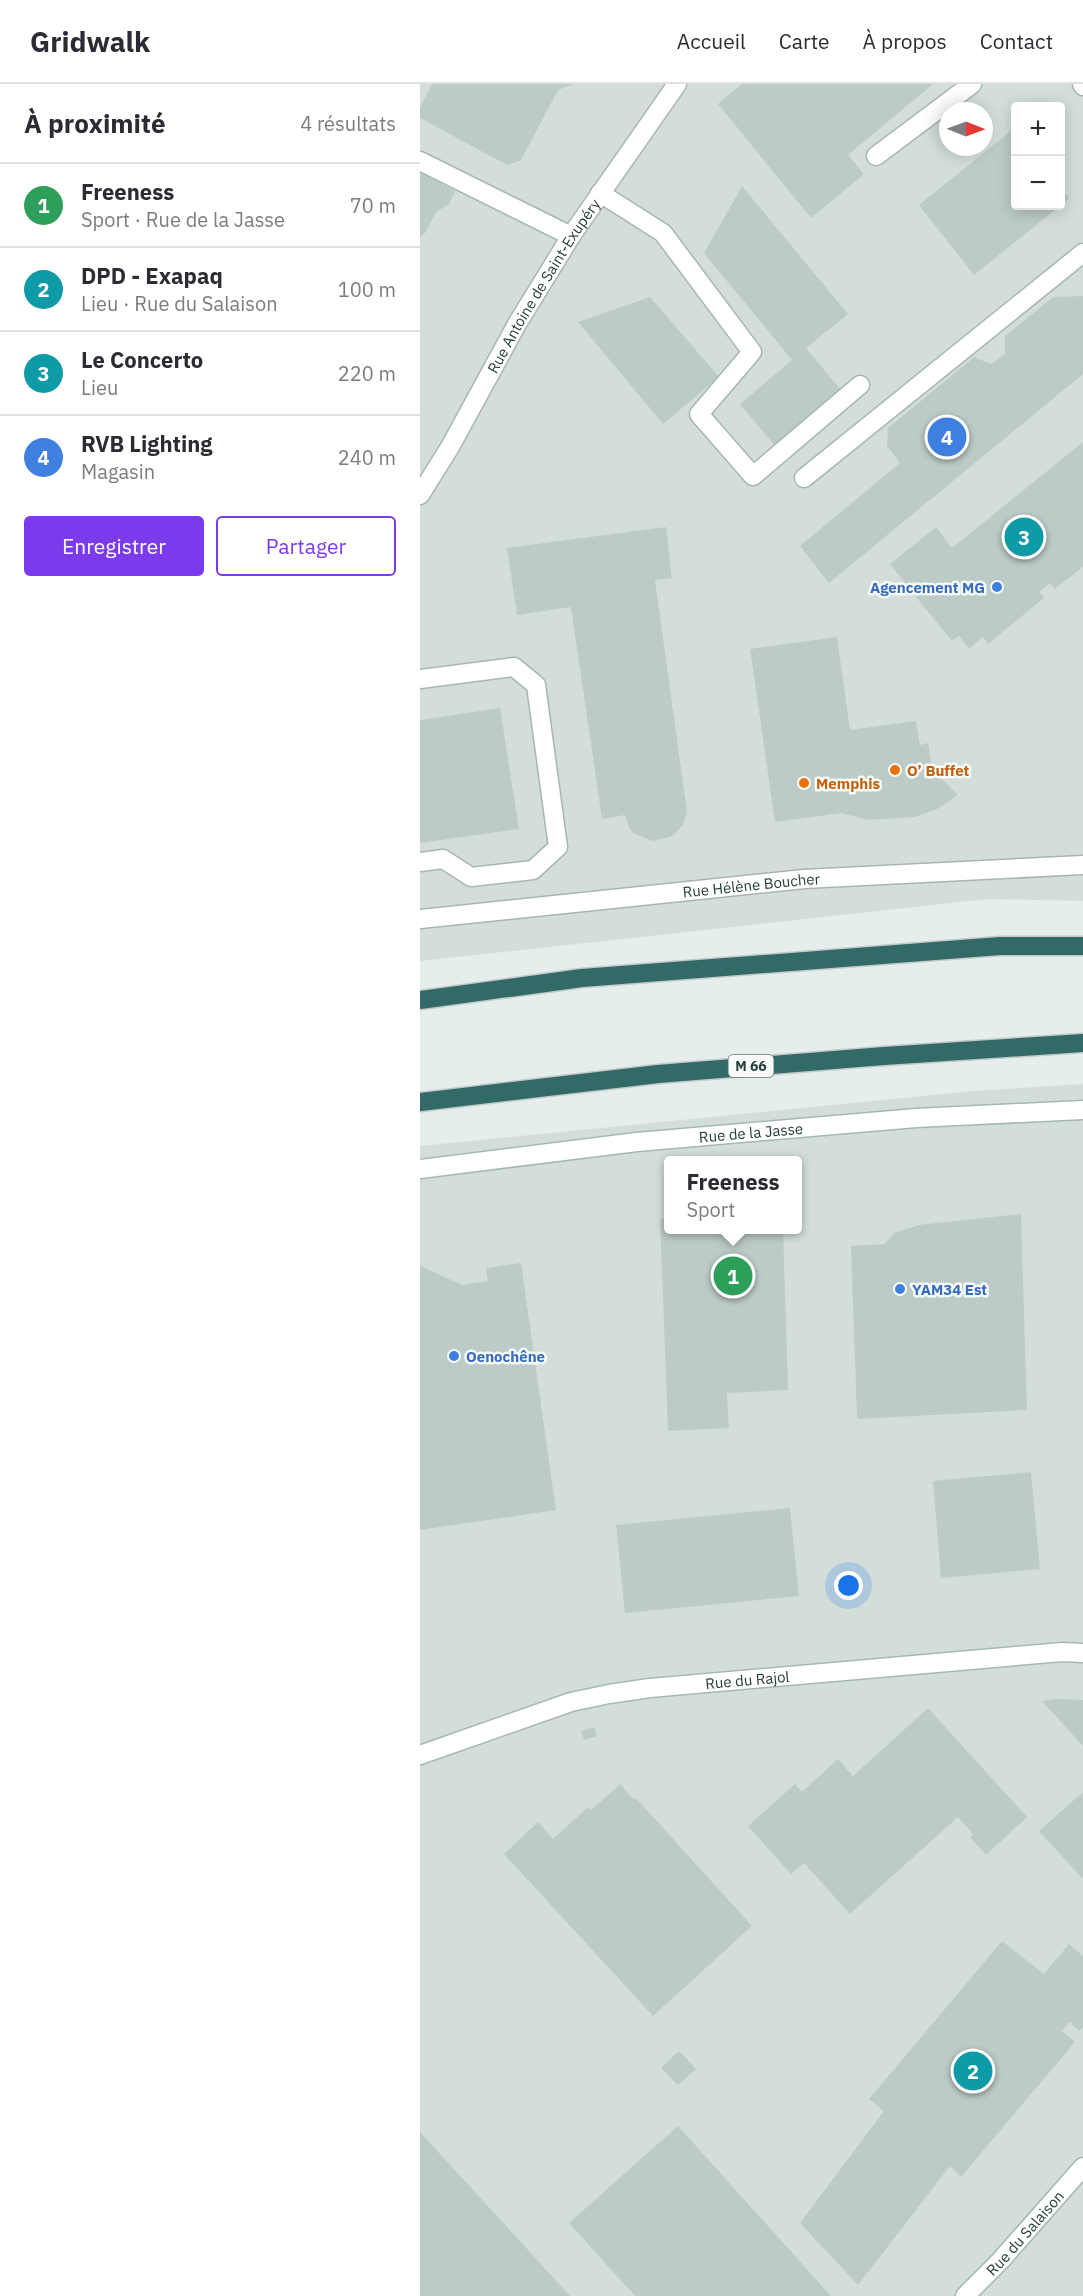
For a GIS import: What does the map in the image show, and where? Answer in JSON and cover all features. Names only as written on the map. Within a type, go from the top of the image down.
[{"type":"highway","points":[[420,1000],[582,978],[988,947],[1083,946]]},
{"type":"highway","name":"M 66","points":[[420,1102],[658,1074],[1083,1043]]},
{"type":"street","name":"Rue Antoine de Saint-Exupéry","points":[[420,495],[450,447],[517,324],[571,236],[677,84]]},
{"type":"street","points":[[876,156],[972,84]]},
{"type":"street","points":[[420,161],[571,236]]},
{"type":"street","points":[[600,192],[663,233],[752,352],[699,414],[753,476],[860,385]]},
{"type":"street","points":[[804,478],[1083,253]]},
{"type":"street","points":[[420,679],[514,667],[536,685],[558,847],[533,870],[471,877],[443,859],[420,862]]},
{"type":"street","name":"Rue Hélène Boucher","points":[[420,919],[804,879],[1083,865]]},
{"type":"street","name":"Rue de la Jasse","points":[[420,1169],[637,1142],[916,1118],[1083,1110]]},
{"type":"street","name":"Rue du Rajol","points":[[420,1755],[571,1702],[640,1689],[1062,1652],[1083,1653]]},
{"type":"street","name":"Rue du Salaison","points":[[964,2296],[1001,2260],[1083,2167]]},
{"type":"shaded area","points":[[420,84],[1083,84],[1083,901],[988,899],[420,961]]},
{"type":"shaded area","points":[[1083,1084],[1083,2296],[420,2296],[420,1146],[973,1091]]},
{"type":"building","points":[[432,84],[573,84],[558,90],[521,160],[507,165],[420,118],[420,108]]},
{"type":"building","points":[[742,84],[933,84],[848,155],[864,174],[811,218],[718,104]]},
{"type":"building","points":[[1011,131],[1011,210],[1055,210],[974,275],[919,205],[980,156],[993,156],[993,145]]},
{"type":"building","points":[[420,172],[455,191],[449,204],[436,212],[425,233],[420,237]]},
{"type":"building","points":[[742,186],[848,314],[806,348],[841,390],[775,446],[740,404],[792,360],[704,253]]},
{"type":"building","points":[[1083,296],[1083,374],[829,583],[800,546],[900,463],[887,446],[888,428],[974,357],[991,364],[1005,354],[1005,336],[1053,297]]},
{"type":"building","points":[[650,297],[719,377],[663,424],[578,322]]},
{"type":"building","points":[[1083,442],[1083,567],[1055,589],[1050,583],[1039,592],[1044,598],[988,644],[983,637],[969,649],[959,636],[952,641],[916,597],[922,591],[914,581],[908,586],[890,564],[936,527],[952,548]]},
{"type":"building","points":[[666,527],[672,578],[655,580],[687,812],[683,825],[673,836],[653,841],[633,833],[625,815],[602,819],[571,607],[517,615],[507,548]]},
{"type":"building","points":[[837,637],[850,730],[916,721],[920,745],[928,743],[932,769],[958,795],[937,809],[915,817],[868,820],[841,813],[775,822],[750,649]]},
{"type":"building","points":[[500,708],[519,829],[420,843],[420,720]]},
{"type":"building","points":[[1021,1214],[1027,1410],[857,1419],[851,1246],[885,1244],[894,1233],[919,1225]]},
{"type":"building","points":[[664,1218],[664,1234],[783,1234],[788,1390],[727,1393],[729,1428],[668,1431],[660,1219]]},
{"type":"building","points":[[521,1263],[556,1510],[420,1530],[420,1266],[463,1285],[488,1281],[486,1268]]},
{"type":"building","points":[[1031,1472],[1040,1569],[941,1578],[933,1481]]},
{"type":"building","points":[[790,1508],[799,1596],[625,1613],[616,1525]]},
{"type":"building","points":[[1083,1700],[1083,1746],[1042,1701]]},
{"type":"building","points":[[928,1708],[1027,1817],[986,1855],[970,1837],[973,1834],[958,1817],[850,1914],[804,1863],[791,1874],[748,1826],[795,1784],[802,1792],[838,1759],[853,1776]]},
{"type":"building","points":[[594,1727],[597,1736],[584,1740],[581,1731]]},
{"type":"building","points":[[620,1784],[634,1800],[636,1798],[752,1926],[653,2016],[504,1854],[538,1822],[553,1839],[588,1807],[591,1810]]},
{"type":"building","points":[[1083,1792],[1083,1879],[1039,1831]]},
{"type":"building","points":[[1002,1941],[1044,1974],[1069,1944],[1083,1956],[1083,2027],[1079,2031],[1070,2022],[1062,2031],[1075,2042],[961,2177],[950,2166],[858,2285],[800,2223],[884,2111],[869,2099]]},
{"type":"building","points":[[679,2051],[696,2069],[678,2085],[661,2068]]},
{"type":"building","points":[[678,2126],[831,2296],[635,2296],[569,2223]]},
{"type":"building","points":[[420,2132],[540,2263],[570,2296],[420,2296]]},
{"type":"place","name":"RVB Lighting","points":[[947,437]]},
{"type":"place","name":"Le Concerto","points":[[1024,537]]},
{"type":"place","name":"Agencement MG","points":[[997,587]]},
{"type":"place","name":"O’ Buffet","points":[[895,770]]},
{"type":"place","name":"Memphis","points":[[804,783]]},
{"type":"place","name":"Freeness","points":[[733,1276]]},
{"type":"place","name":"YAM34 Est","points":[[900,1289]]},
{"type":"place","name":"Oenochêne","points":[[454,1356]]},
{"type":"place","name":"DPD - Exapaq","points":[[973,2071]]}]
